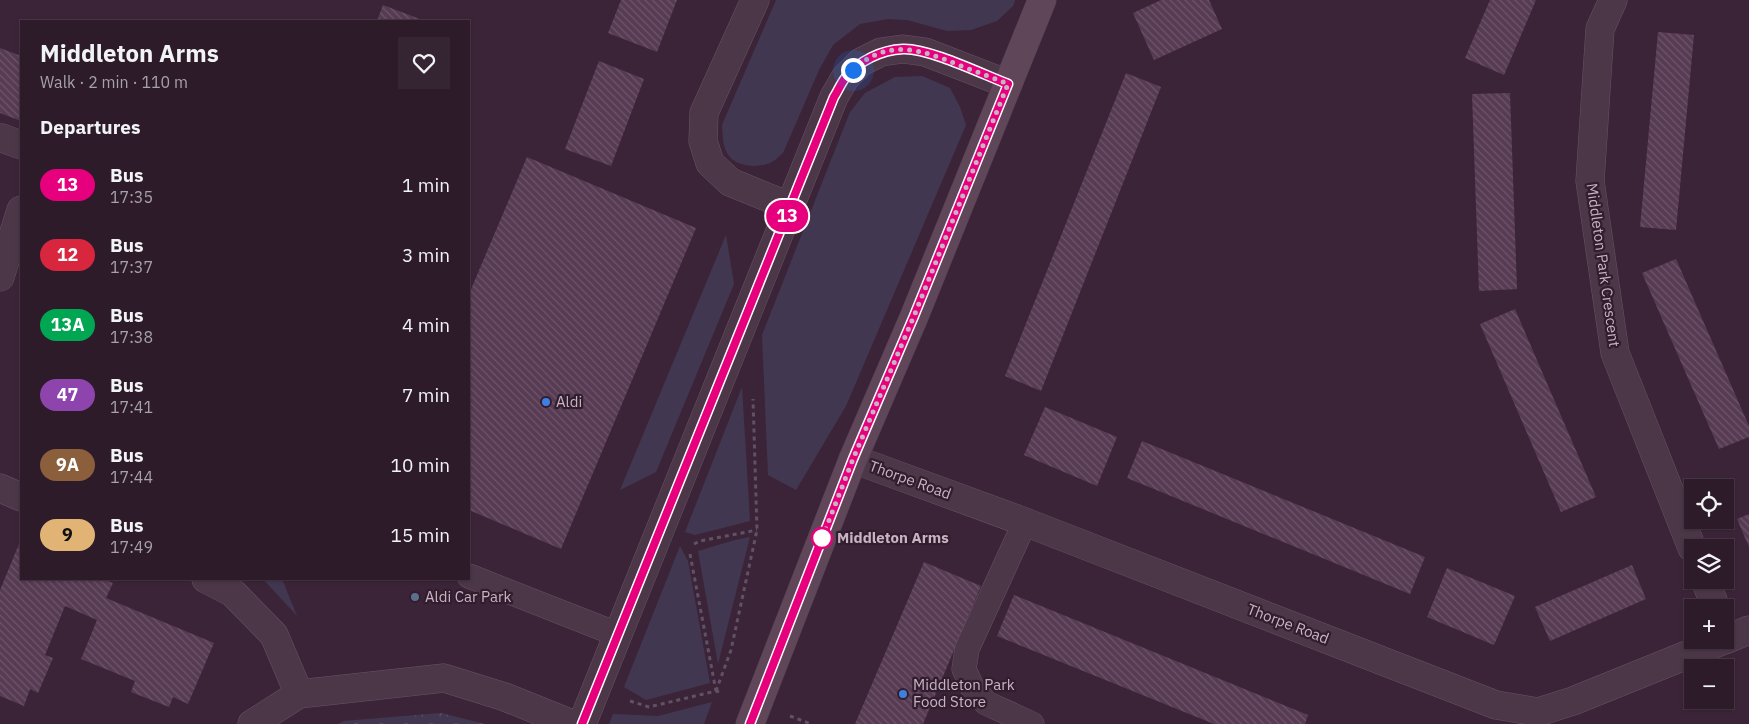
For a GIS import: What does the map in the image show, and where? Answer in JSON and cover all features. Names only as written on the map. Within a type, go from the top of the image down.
[{"type":"street","points":[[755,0],[704,114],[702,141],[710,163],[730,182],[791,207]]},
{"type":"street","points":[[754,713],[853,459],[914,316],[1042,0]]},
{"type":"street","name":"Middleton Park Crescent","points":[[1613,0],[1600,28],[1590,181],[1615,352],[1688,539]]},
{"type":"street","points":[[582,724],[834,97],[845,78],[861,62],[881,52],[903,49],[926,52],[1008,84]]},
{"type":"street","points":[[0,277],[20,213]]},
{"type":"street","name":"Thorpe Road","points":[[853,459],[1024,522],[1496,705],[1535,718],[1697,649]]},
{"type":"street","points":[[0,488],[20,497]]},
{"type":"street","points":[[208,580],[233,593],[274,635],[299,694]]},
{"type":"street","points":[[252,724],[299,694],[444,678],[505,697],[572,724]]},
{"type":"lane","points":[[1024,522],[967,649],[964,669],[972,687],[986,703],[1032,724]]},
{"type":"lane","points":[[470,576],[619,635]]},
{"type":"path","points":[[716,691],[730,650],[757,530],[753,392]]},
{"type":"path","points":[[716,691],[689,547],[700,541],[757,530]]},
{"type":"path","points":[[596,691],[649,707],[716,691],[754,713]]},
{"type":"green space","points":[[776,0],[1015,0],[1013,6],[997,21],[971,30],[947,31],[907,20],[888,19],[860,24],[833,45],[819,70],[783,153],[770,163],[760,166],[748,166],[733,160],[729,156],[724,145],[722,125]]},
{"type":"green space","points":[[922,76],[950,88],[960,107],[966,125],[846,406],[796,490],[768,475],[762,335],[850,112],[865,93],[895,77]]},
{"type":"green space","points":[[726,235],[734,284],[656,472],[620,490]]},
{"type":"green space","points":[[742,387],[750,521],[695,535],[685,532]]},
{"type":"green space","points":[[750,537],[718,664],[698,551]]},
{"type":"green space","points":[[680,546],[688,561],[710,683],[646,700],[624,687]]},
{"type":"green space","points":[[264,580],[282,580],[297,616]]},
{"type":"green space","points":[[712,702],[704,724],[609,724],[613,714],[658,716]]},
{"type":"green space","points":[[441,713],[485,724],[338,724],[344,721]]},
{"type":"building","points":[[621,0],[677,0],[657,52],[608,33]]},
{"type":"building","points":[[1161,0],[1209,0],[1222,29],[1154,60],[1133,13]]},
{"type":"building","points":[[1490,0],[1536,0],[1504,75],[1465,58]]},
{"type":"building","points":[[383,5],[422,20],[377,20]]},
{"type":"building","points":[[1658,32],[1694,35],[1676,230],[1640,227]]},
{"type":"building","points":[[0,48],[20,56],[20,121],[0,113]]},
{"type":"building","points":[[599,61],[644,79],[611,166],[565,149]]},
{"type":"building","points":[[1126,73],[1161,87],[1041,391],[1005,376]]},
{"type":"building","points":[[1510,93],[1517,289],[1479,291],[1472,94]]},
{"type":"building","name":"Aldi","points":[[527,157],[696,228],[561,549],[470,510],[470,292]]},
{"type":"building","points":[[1676,259],[1749,426],[1749,437],[1719,449],[1642,273]]},
{"type":"building","points":[[1515,309],[1596,497],[1561,512],[1480,324]]},
{"type":"building","points":[[1045,407],[1117,437],[1097,486],[1024,455]]},
{"type":"building","points":[[1142,441],[1425,557],[1410,594],[1127,478]]},
{"type":"building","points":[[1749,514],[1749,547],[1737,519]]},
{"type":"building","points":[[19,544],[20,580],[105,580],[113,583],[106,598],[214,643],[188,704],[173,697],[169,707],[131,692],[135,681],[81,659],[97,620],[65,606],[45,655],[53,658],[38,693],[30,689],[24,706],[0,696],[0,590]]},
{"type":"building","points":[[924,562],[981,586],[923,724],[855,724]]},
{"type":"building","points":[[1632,565],[1646,599],[1550,641],[1535,607]]},
{"type":"building","points":[[1447,568],[1515,596],[1494,645],[1427,617]]},
{"type":"building","points":[[1014,595],[1308,715],[1305,724],[1214,724],[997,636]]},
{"type":"bus line","name":"13","points":[[582,724],[834,97],[845,78],[861,62],[881,52],[903,49],[926,52],[1008,84],[914,316],[853,459],[750,724]]},
{"type":"place","name":"Aldi","points":[[546,402]]},
{"type":"place","name":"Middleton Arms","points":[[822,538]]},
{"type":"place","name":"Aldi Car Park","points":[[415,597]]},
{"type":"place","name":"Middleton Park Food Store","points":[[903,694]]},
{"type":"route","points":[[822,538],[819,546],[1008,84],[926,52],[903,49],[881,52],[861,62],[853,70]]}]
